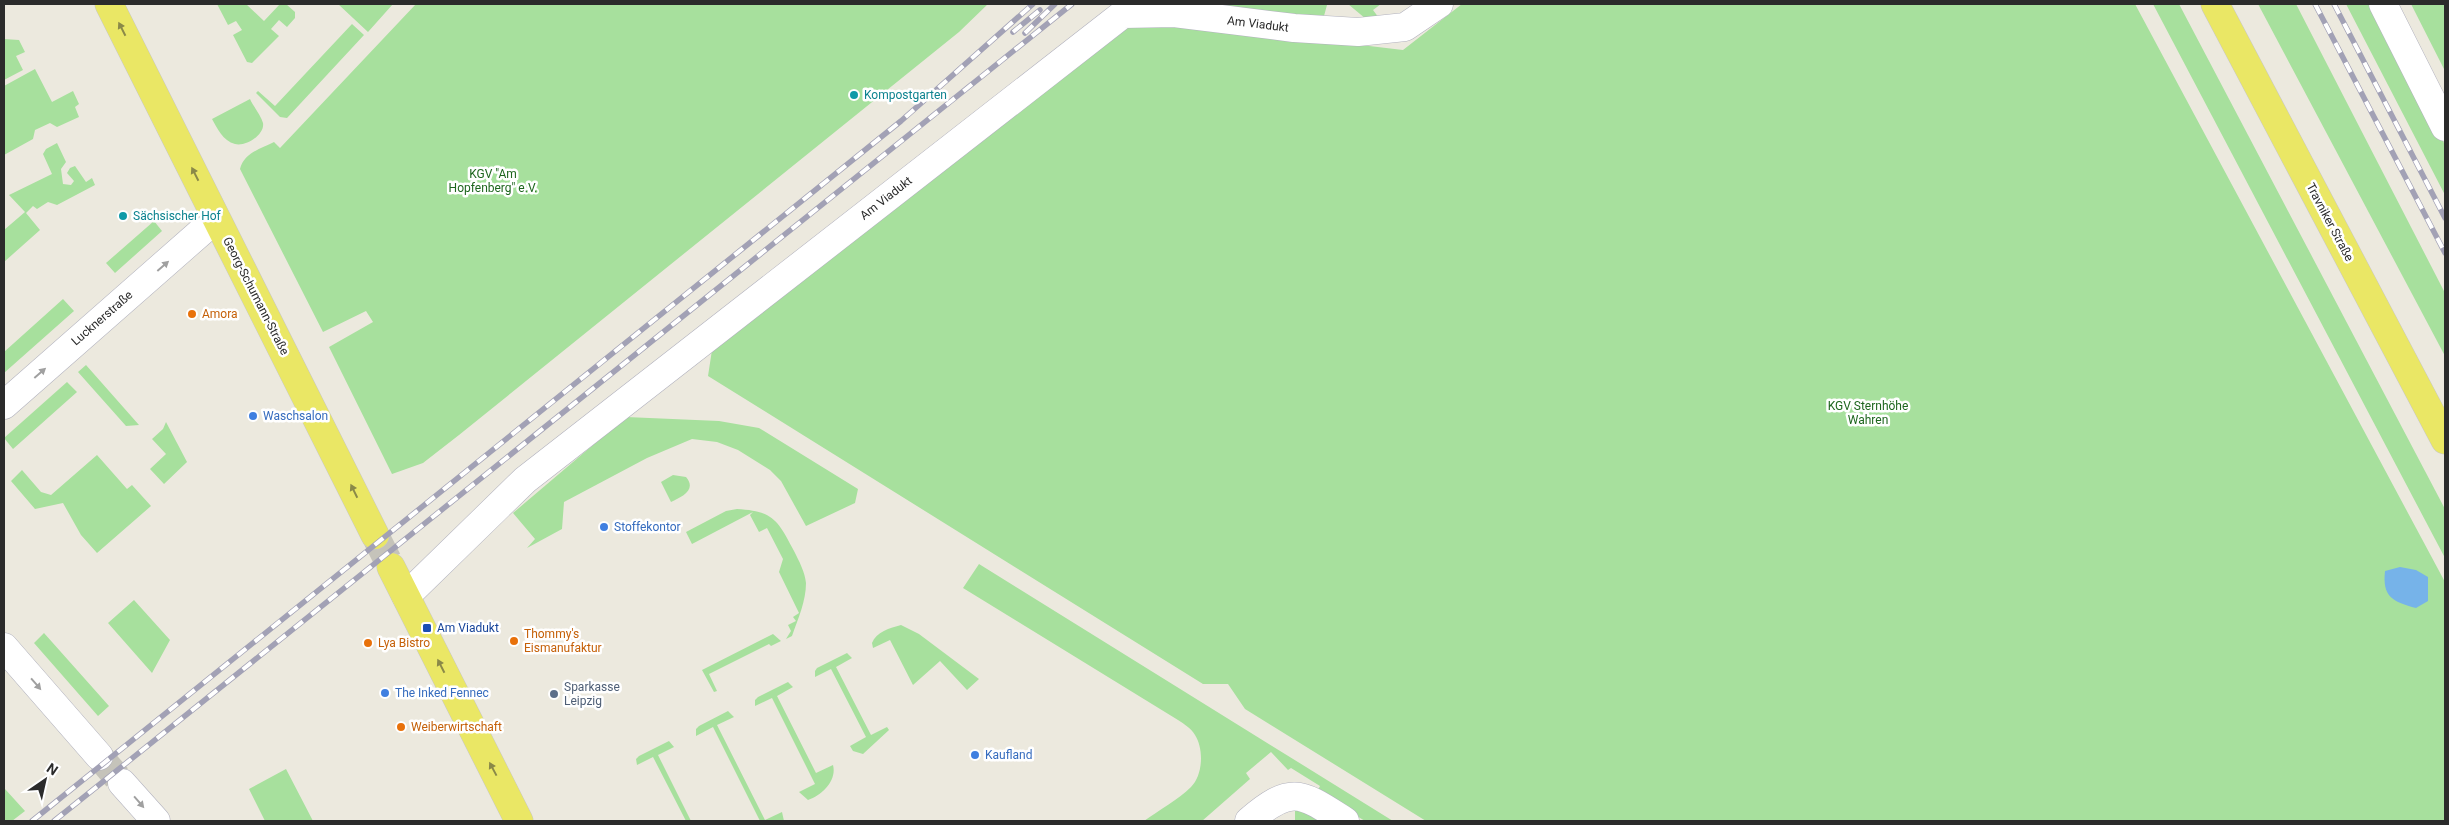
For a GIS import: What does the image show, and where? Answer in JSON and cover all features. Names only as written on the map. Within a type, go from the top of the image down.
[{"type":"main road","name":"Georg-Schumann-Straße","points":[[109,4],[375,535]]},
{"type":"main road","name":"Travniker Straße","points":[[2215,4],[2445,440]]},
{"type":"main road","points":[[391,567],[519,821]]},
{"type":"street","name":"Am Viadukt","points":[[406,596],[525,480],[1123,14],[1174,13],[1294,28],[1358,32],[1405,27],[1439,4]]},
{"type":"street","points":[[2383,4],[2445,127]]},
{"type":"street","name":"Lucknerstraße","points":[[4,405],[201,232]]},
{"type":"street","points":[[4,647],[99,756]]},
{"type":"street","points":[[122,783],[156,821]]},
{"type":"street","points":[[1249,821],[1266,806],[1282,797],[1296,796],[1312,801],[1345,821]]},
{"type":"green space","points":[[217,4],[246,4],[264,21],[280,4],[286,4],[295,12],[295,18],[287,27],[279,20],[271,29],[279,36],[252,63],[247,62],[233,35],[242,30],[236,21],[228,25]]},
{"type":"green space","points":[[338,4],[393,4],[368,32]]},
{"type":"green space","name":"KGV \"Am Hopfenberg\" e.V.","points":[[416,4],[988,4],[959,32],[459,435],[423,463],[392,474],[329,347],[373,322],[366,311],[323,332],[240,169],[245,159],[258,149],[274,142],[280,148]]},
{"type":"green space","points":[[1202,4],[1327,5],[1324,16],[1319,20]]},
{"type":"green space","points":[[1348,4],[1381,4],[1373,10],[1382,22],[1366,19]]},
{"type":"green space","name":"KGV Sternhöhe Wahren","points":[[1462,4],[2135,4],[2445,582],[2445,821],[1426,821],[1245,709],[1228,684],[1203,684],[708,376],[712,350],[1110,33],[1141,19],[1403,50]]},
{"type":"green space","points":[[2153,4],[2179,4],[2445,509],[2445,558]]},
{"type":"green space","points":[[2258,4],[2296,4],[2445,293],[2445,356]]},
{"type":"green space","points":[[2346,4],[2375,4],[2445,145],[2445,195]]},
{"type":"green space","points":[[2411,4],[2445,4],[2445,71]]},
{"type":"green space","points":[[352,24],[364,35],[287,118],[280,117],[256,93],[258,91],[275,106]]},
{"type":"green space","points":[[4,39],[19,40],[25,52],[16,56],[23,70],[4,80]]},
{"type":"green space","points":[[35,69],[52,102],[73,91],[79,104],[75,107],[79,117],[57,127],[50,123],[35,130],[33,139],[4,155],[4,86]]},
{"type":"green space","points":[[250,99],[262,120],[263,127],[254,139],[244,144],[235,144],[221,134],[212,119]]},
{"type":"green space","points":[[57,143],[66,162],[61,169],[63,184],[71,185],[74,181],[67,173],[70,168],[75,166],[86,182],[92,178],[95,185],[57,205],[48,202],[37,209],[33,206],[26,213],[40,230],[4,262],[4,230],[25,212],[9,195],[52,174],[43,154],[46,149]]},
{"type":"green space","points":[[154,221],[162,231],[115,273],[106,263]]},
{"type":"green space","points":[[63,299],[74,311],[4,373],[4,352]]},
{"type":"green space","points":[[86,365],[139,425],[126,426],[78,372]]},
{"type":"green space","points":[[67,382],[77,392],[13,449],[4,438]]},
{"type":"green space","points":[[626,417],[719,421],[759,428],[858,489],[855,503],[806,526],[781,481],[770,470],[738,450],[717,442],[692,439],[647,458],[564,502],[562,529],[527,548],[535,539],[513,513]]},
{"type":"green space","points":[[166,422],[187,462],[164,484],[150,469],[166,454],[152,439],[163,429]]},
{"type":"green space","points":[[97,455],[127,489],[132,485],[151,506],[97,553],[81,535],[63,503],[35,509],[11,481],[22,470],[41,492],[51,495]]},
{"type":"green space","points":[[673,475],[686,477],[690,486],[687,492],[680,498],[671,502],[661,482]]},
{"type":"green space","points":[[737,509],[759,512],[767,515],[779,525],[803,571],[806,590],[803,603],[792,636],[786,639],[791,631],[788,625],[796,621],[793,617],[799,613],[779,572],[783,559],[767,528],[759,532],[750,515],[753,512],[692,544],[686,532],[726,511]]},
{"type":"green space","points":[[979,564],[1393,821],[1365,821],[1317,792],[1320,786],[1291,768],[1288,770],[1271,752],[1246,773],[1250,779],[1202,821],[1144,821],[1180,796],[1195,782],[1200,769],[1201,754],[1195,735],[1178,720],[963,588]]},
{"type":"green space","points":[[134,600],[170,640],[152,673],[108,623]]},
{"type":"green space","points":[[901,625],[919,634],[979,679],[967,690],[940,661],[913,685],[890,640],[873,648],[872,643],[880,633]]},
{"type":"green space","points":[[44,633],[109,706],[98,716],[34,643]]},
{"type":"green space","points":[[773,634],[781,641],[771,646],[769,644],[709,674],[717,691],[714,692],[702,670]]},
{"type":"green space","points":[[847,653],[852,658],[836,667],[871,735],[887,727],[889,730],[863,754],[853,751],[850,746],[866,737],[831,669],[815,677],[817,668]]},
{"type":"green space","points":[[788,682],[793,687],[777,696],[816,773],[833,765],[833,776],[828,786],[819,795],[808,800],[799,792],[815,784],[772,698],[755,706],[755,700],[758,697]]},
{"type":"green space","points":[[728,711],[734,717],[717,725],[765,820],[782,812],[784,821],[760,821],[713,727],[696,736],[696,729],[699,726]]},
{"type":"green space","points":[[669,741],[674,747],[658,755],[691,821],[686,821],[653,757],[637,765],[636,759],[639,756]]},
{"type":"green space","points":[[286,769],[313,821],[265,821],[249,789]]},
{"type":"green space","points":[[5,789],[25,811],[12,821],[4,821]]},
{"type":"green space","points":[[1298,808],[1328,821],[1295,821],[1295,811]]},
{"type":"water","points":[[2400,567],[2416,570],[2428,577],[2428,601],[2416,608],[2395,601],[2387,593],[2385,571]]},
{"type":"tunnel","points":[[375,535],[391,567]]},
{"type":"tunnel","points":[[99,756],[122,783]]},
{"type":"railway","points":[[32,821],[901,121],[1033,4]]},
{"type":"railway","points":[[1025,33],[1055,4]]},
{"type":"railway","points":[[54,821],[1072,4]]},
{"type":"railway","points":[[2315,4],[2445,253]]},
{"type":"railway","points":[[2334,4],[2445,218]]},
{"type":"railway","points":[[1013,32],[1040,10]]},
{"type":"place","name":"Kompostgarten","points":[[854,95]]},
{"type":"place","name":"Sächsischer Hof","points":[[123,216]]},
{"type":"place","name":"Amora","points":[[192,314]]},
{"type":"place","name":"Waschsalon","points":[[253,416]]},
{"type":"place","name":"Stoffekontor","points":[[604,527]]},
{"type":"place","name":"Am Viadukt","points":[[427,628]]},
{"type":"place","name":"Thommy's Eismanufaktur","points":[[514,641]]},
{"type":"place","name":"Lya Bistro","points":[[368,643]]},
{"type":"place","name":"The Inked Fennec","points":[[385,693]]},
{"type":"place","name":"Sparkasse Leipzig","points":[[554,694]]},
{"type":"place","name":"Weiberwirtschaft","points":[[401,727]]},
{"type":"place","name":"Kaufland","points":[[975,755]]}]
